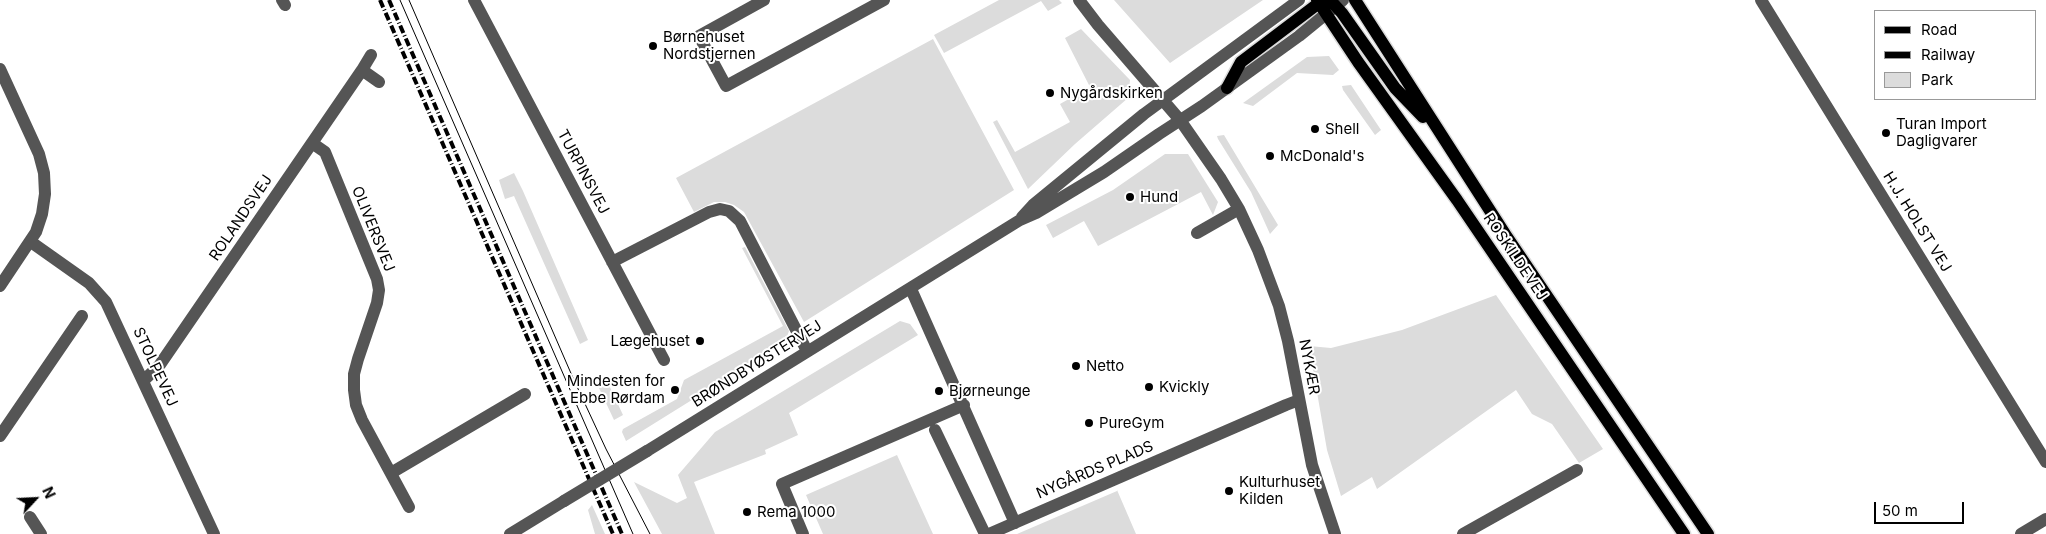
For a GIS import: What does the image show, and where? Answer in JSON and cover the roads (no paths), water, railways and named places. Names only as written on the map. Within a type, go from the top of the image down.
[{"type":"main road","name":"ROSKILDEVEJ","points":[[1355,0],[1505,234],[1708,534]]},
{"type":"main road","name":"ROSKILDEVEJ","points":[[1329,3],[1358,62],[1457,200],[1684,534]]},
{"type":"main road","points":[[1329,3],[1395,88],[1444,139]]},
{"type":"street","name":"TURPINSVEJ","points":[[474,0],[664,360]]},
{"type":"street","points":[[764,0],[698,36],[726,86],[884,0]]},
{"type":"street","name":"NYKÆR","points":[[1079,0],[1098,25],[1165,100],[1221,179],[1239,209],[1258,250],[1277,299],[1288,341],[1312,465],[1331,533]]},
{"type":"street","name":"BRØNDBYØSTERVEJ","points":[[1020,220],[1033,205],[1144,114],[1299,0]]},
{"type":"street","name":"H.J. HOLST VEJ","points":[[1761,0],[2046,462]]},
{"type":"street","name":"BRØNDBYØSTERVEJ","points":[[510,534],[911,289],[1020,220],[1036,213],[1104,172],[1299,36],[1329,3]]},
{"type":"street","name":"ROLANDSVEJ","points":[[144,380],[159,366],[371,56]]},
{"type":"street","points":[[0,69],[4,87],[39,154],[44,173],[45,194],[42,214],[31,242],[0,286]]},
{"type":"street","points":[[362,70],[379,82]]},
{"type":"street","name":"OLIVERSVEJ","points":[[312,143],[325,152],[377,279],[379,290],[377,303],[354,374],[356,405],[362,420],[409,506]]},
{"type":"street","points":[[612,262],[709,212],[720,209],[728,211],[740,221],[807,351]]},
{"type":"street","points":[[1197,233],[1239,209]]},
{"type":"street","name":"STOLPEVEJ","points":[[31,242],[89,283],[101,295],[144,380],[214,534]]},
{"type":"street","points":[[911,289],[1015,523]]},
{"type":"street","points":[[0,436],[82,316]]},
{"type":"street","points":[[391,473],[525,394]]},
{"type":"street","name":"NYGÅRDS PLADS","points":[[989,534],[1299,400]]},
{"type":"street","points":[[803,534],[782,484],[964,405]]},
{"type":"street","points":[[935,430],[984,534]]},
{"type":"street","points":[[1463,534],[1577,470]]},
{"type":"street","points":[[30,517],[41,534]]},
{"type":"street","points":[[2021,534],[2046,519]]},
{"type":"tram line","points":[[400,0],[633,534]]},
{"type":"tram line","points":[[409,0],[573,378],[606,449],[650,534]]},
{"type":"railway","points":[[380,0],[613,534]]},
{"type":"railway","points":[[389,0],[622,534]]},
{"type":"place","name":"Børnehuset Nordstjernen","points":[[653,46]]},
{"type":"place","name":"Nygårdskirken","points":[[1050,93]]},
{"type":"place","name":"Shell","points":[[1315,129]]},
{"type":"place","name":"Turan Import Dagligvarer","points":[[1886,133]]},
{"type":"place","name":"McDonald's","points":[[1270,156]]},
{"type":"place","name":"Hund","points":[[1130,197]]},
{"type":"place","name":"Lægehuset","points":[[700,341]]},
{"type":"place","name":"Netto","points":[[1076,366]]},
{"type":"place","name":"Kvickly","points":[[1149,387]]},
{"type":"place","name":"Mindesten for Ebbe Rørdam","points":[[675,390]]},
{"type":"place","name":"Bjørneunge","points":[[939,391]]},
{"type":"place","name":"PureGym","points":[[1089,423]]},
{"type":"place","name":"Kulturhuset Kilden","points":[[1229,491]]},
{"type":"place","name":"Rema 1000","points":[[747,512]]}]
